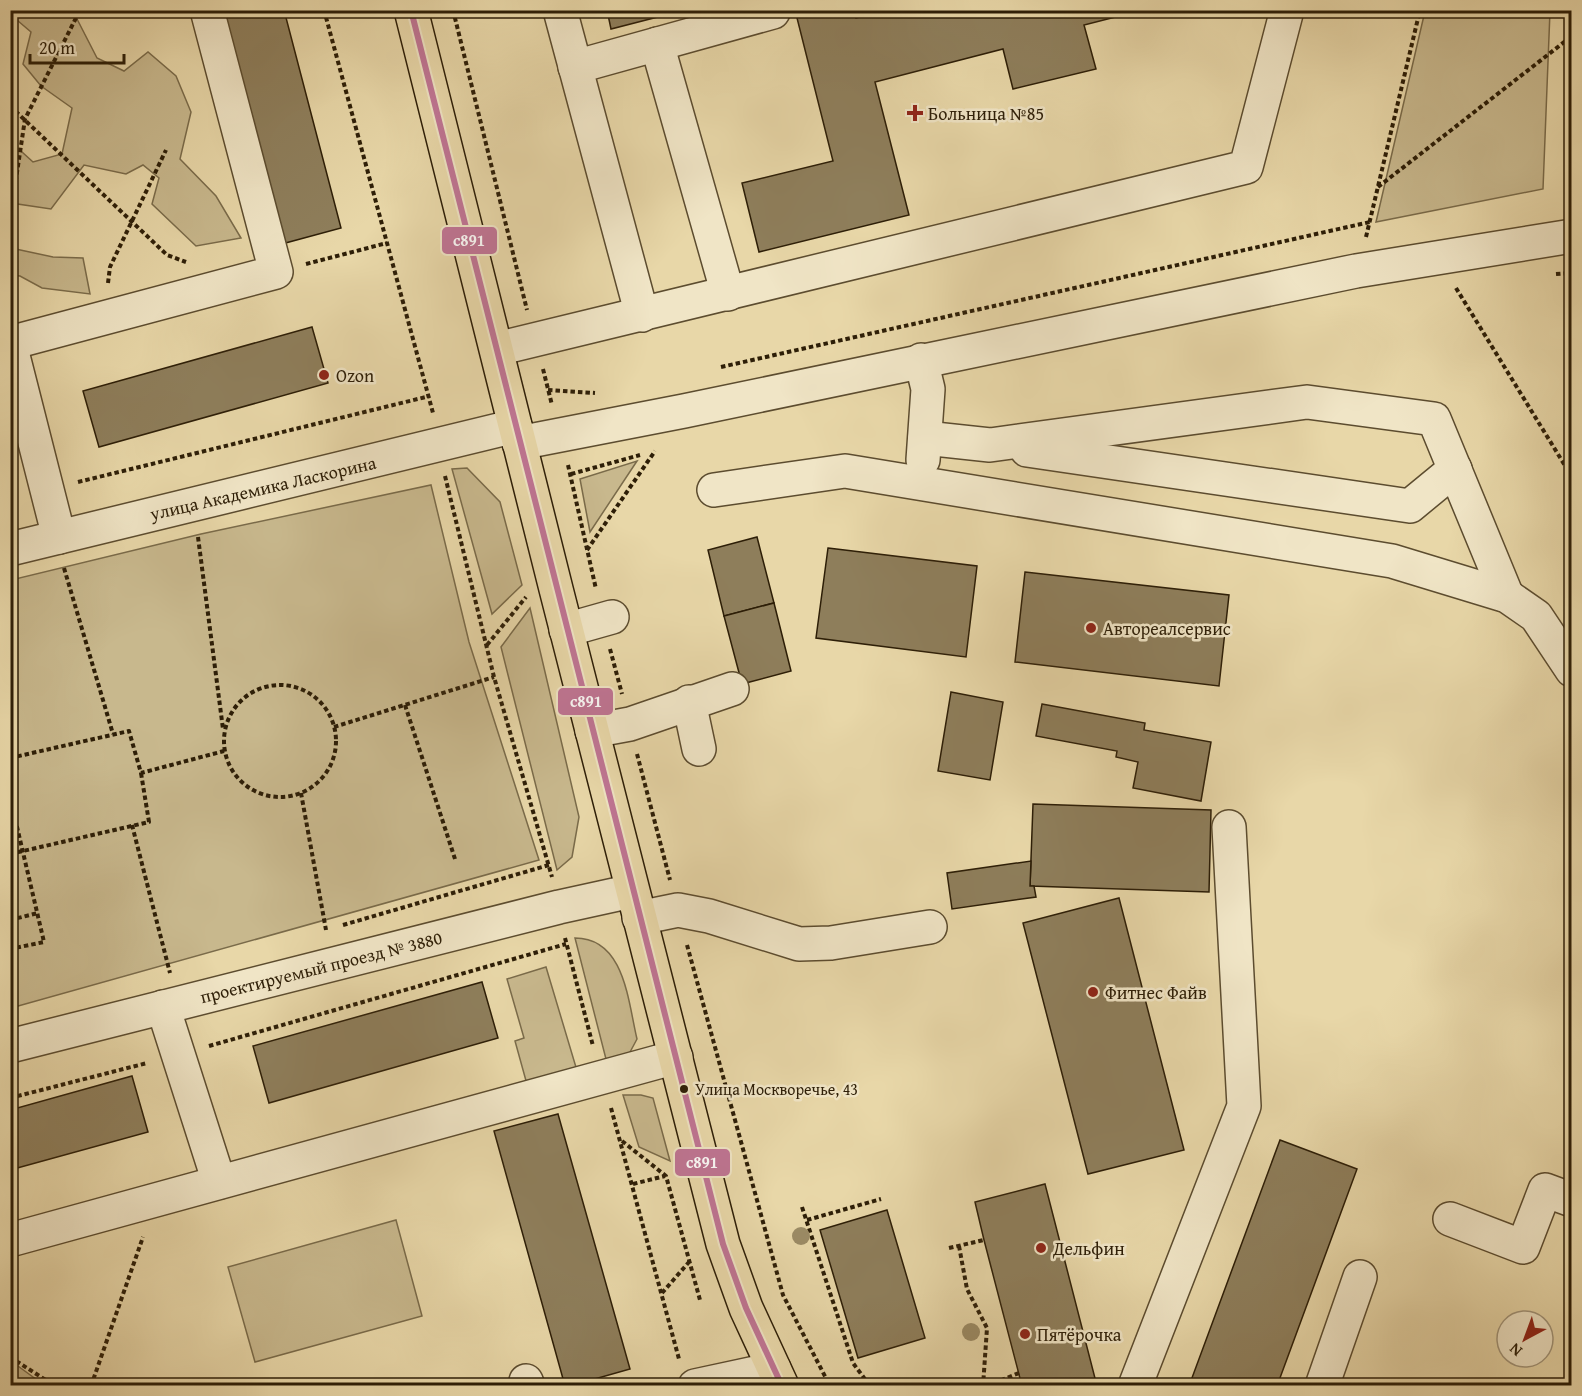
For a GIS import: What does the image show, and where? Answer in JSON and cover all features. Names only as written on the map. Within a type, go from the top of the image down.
[{"type":"main road","points":[[411,10],[723,1244],[746,1308],[763,1379]]},
{"type":"street","points":[[61,550],[10,343],[276,272],[207,10]]},
{"type":"street","points":[[560,10],[642,315]]},
{"type":"street","points":[[497,349],[535,342],[1246,167],[1287,10]]},
{"type":"street","points":[[575,67],[773,12]]},
{"type":"street","points":[[657,44],[728,294]]},
{"type":"street","name":"улица Академика Ласкорина","points":[[10,549],[61,550],[439,446],[517,434],[561,434],[684,411],[921,360],[1356,272],[1572,236]]},
{"type":"street","points":[[920,483],[928,389],[921,360]]},
{"type":"street","points":[[990,445],[1307,402],[1434,419],[1507,596]]},
{"type":"street","points":[[925,438],[990,445],[1410,506],[1455,469]]},
{"type":"street","points":[[714,490],[845,471],[1392,561],[1507,596],[1536,616],[1572,670]]},
{"type":"street","points":[[566,630],[612,617]]},
{"type":"street","points":[[592,730],[630,724],[732,689]]},
{"type":"street","points":[[689,702],[699,749]]},
{"type":"street","points":[[1135,1386],[1244,1106],[1229,827]]},
{"type":"street","name":"проектируемый проезд № 3880","points":[[10,1046],[163,1007],[636,904],[710,916],[799,944],[831,943],[930,927]]},
{"type":"street","points":[[163,1007],[219,1182]]},
{"type":"street","points":[[10,1240],[676,1058]]},
{"type":"street","points":[[1450,1219],[1522,1247],[1545,1190],[1572,1200]]},
{"type":"street","points":[[1322,1386],[1360,1277]]},
{"type":"street","points":[[695,1386],[763,1379]]},
{"type":"path","points":[[10,219],[25,119],[80,10]]},
{"type":"path","points":[[324,10],[430,396],[439,446]]},
{"type":"path","points":[[453,10],[535,342],[561,434]]},
{"type":"path","points":[[1356,272],[1420,10]]},
{"type":"path","points":[[1378,188],[1572,36]]},
{"type":"path","points":[[10,106],[167,255],[235,283]]},
{"type":"path","points":[[105,317],[110,267],[166,150]]},
{"type":"path","points":[[712,369],[1370,222]]},
{"type":"path","points":[[276,272],[387,243]]},
{"type":"path","points":[[1452,282],[1572,477]]},
{"type":"path","points":[[48,490],[430,396]]},
{"type":"path","points":[[587,549],[684,411]]},
{"type":"path","points":[[571,474],[666,449]]},
{"type":"path","points":[[197,529],[224,732],[224,751],[231,768],[242,783],[258,793],[276,797],[301,793],[311,788],[325,775],[334,759],[337,740],[324,705],[309,693],[292,685],[273,684],[255,690],[240,700],[230,715],[224,732]]},
{"type":"path","points":[[61,550],[113,734]]},
{"type":"path","points":[[487,645],[525,597]]},
{"type":"path","points":[[334,727],[494,677]]},
{"type":"path","points":[[405,705],[455,859]]},
{"type":"path","points":[[10,758],[129,731],[141,773],[149,822],[10,854]]},
{"type":"path","points":[[141,773],[224,751]]},
{"type":"path","points":[[301,793],[326,930]]},
{"type":"path","points":[[10,797],[44,942],[10,949]]},
{"type":"path","points":[[132,825],[170,974]]},
{"type":"path","points":[[10,920],[38,913]]},
{"type":"path","points":[[10,1098],[179,1055],[566,944]]},
{"type":"path","points":[[622,1140],[666,1176],[700,1299]]},
{"type":"path","points":[[633,1184],[666,1176]]},
{"type":"path","points":[[91,1386],[156,1199]]},
{"type":"path","points":[[807,1220],[881,1199]]},
{"type":"path","points":[[802,1207],[853,1363],[870,1386]]},
{"type":"path","points":[[949,1248],[984,1240]]},
{"type":"path","points":[[959,1246],[967,1289],[987,1328],[985,1386],[1019,1373]]},
{"type":"path","points":[[662,1293],[690,1261]]},
{"type":"path","points":[[10,1357],[54,1386]]},
{"type":"shaded area","points":[[11,10],[78,11],[76,17],[97,58],[124,71],[148,52],[176,76],[191,112],[180,159],[216,196],[241,238],[196,246],[152,204],[159,178],[143,165],[126,174],[84,165],[51,209],[11,203],[11,142],[33,162],[62,154],[72,108],[41,86],[23,64],[31,32],[11,15]]},
{"type":"shaded area","points":[[1425,11],[1550,11],[1543,189],[1376,222]]},
{"type":"shaded area","points":[[11,248],[53,257],[83,258],[90,294],[42,288],[20,276],[11,275]]},
{"type":"shaded area","points":[[637,461],[590,532],[580,479]]},
{"type":"shaded area","points":[[467,468],[500,502],[522,585],[492,614],[452,469]]},
{"type":"shaded area","points":[[431,485],[469,642],[539,860],[11,1008],[11,580],[201,534]]},
{"type":"shaded area","points":[[530,608],[579,817],[572,857],[557,870],[501,647]]},
{"type":"shaded area","points":[[575,938],[592,941],[605,949],[614,960],[627,991],[637,1039],[629,1054],[607,1063]]},
{"type":"shaded area","points":[[546,967],[578,1074],[528,1088],[515,1041],[524,1038],[507,979]]},
{"type":"shaded area","points":[[623,1095],[653,1098],[670,1161],[639,1147]]},
{"type":"shaded area","points":[[396,1220],[422,1316],[255,1362],[228,1267]]},
{"type":"shaded area","points":[[11,1361],[44,1385],[11,1385]]},
{"type":"building","points":[[216,10],[284,10],[341,228],[278,245]]},
{"type":"building","points":[[607,10],[685,10],[611,29]]},
{"type":"building","points":[[795,10],[854,10],[856,18],[884,10],[1143,10],[1084,25],[1096,69],[1013,89],[1003,49],[875,82],[909,215],[759,252],[742,183],[833,161]]},
{"type":"building","points":[[312,327],[328,383],[99,447],[83,391]]},
{"type":"building","points":[[757,537],[774,603],[724,616],[708,550]]},
{"type":"building","points":[[828,548],[977,566],[966,657],[816,638]]},
{"type":"building","points":[[1025,572],[1229,595],[1219,686],[1015,662]]},
{"type":"building","points":[[774,603],[791,671],[742,684],[724,616]]},
{"type":"building","points":[[951,692],[1003,702],[990,780],[938,771]]},
{"type":"building","points":[[1042,704],[1145,723],[1144,730],[1211,742],[1201,801],[1133,788],[1138,762],[1116,757],[1117,751],[1036,736]]},
{"type":"building","points":[[1033,804],[1211,810],[1209,892],[1030,886]]},
{"type":"building","points":[[1031,861],[1030,886],[1034,886],[1036,897],[952,909],[947,873]]},
{"type":"building","points":[[1119,898],[1184,1150],[1088,1174],[1023,923]]},
{"type":"building","points":[[482,982],[498,1038],[269,1103],[253,1046]]},
{"type":"building","points":[[132,1076],[148,1132],[10,1170],[10,1110]]},
{"type":"building","points":[[558,1114],[630,1369],[570,1386],[565,1386],[494,1131]]},
{"type":"building","points":[[1280,1140],[1357,1169],[1277,1386],[1189,1386]]},
{"type":"building","points":[[1045,1184],[1097,1386],[1022,1386],[984,1240],[975,1202]]},
{"type":"building","points":[[887,1210],[925,1338],[858,1358],[820,1230]]},
{"type":"transit line","name":"с891","points":[[411,10],[723,1244],[746,1308],[782,1386]]},
{"type":"place","name":"Больница №85","points":[[915,113]]},
{"type":"place","name":"Ozon","points":[[324,375]]},
{"type":"place","name":"Автореалсервис","points":[[1091,628]]},
{"type":"place","name":"Фитнес Файв","points":[[1093,992]]},
{"type":"place","name":"Улица Москворечье, 43","points":[[684,1089]]},
{"type":"place","name":"Дельфин","points":[[1041,1248]]},
{"type":"place","name":"Пятёрочка","points":[[1025,1334]]}]
